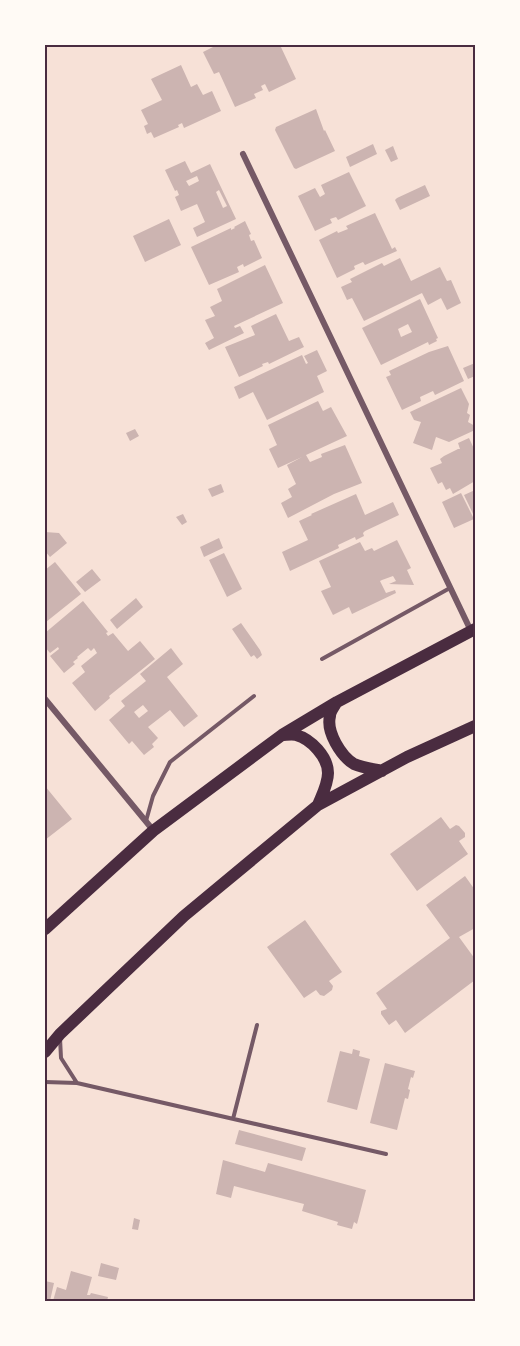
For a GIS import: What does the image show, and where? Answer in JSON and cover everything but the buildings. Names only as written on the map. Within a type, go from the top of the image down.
[{"type":"main road","points":[[45,929],[149,826],[282,735],[337,702],[473,630]]},
{"type":"main road","points":[[337,702],[330,714],[329,728],[343,754],[352,763],[382,771]]},
{"type":"main road","points":[[45,1052],[60,1034],[183,916],[318,805],[475,726]]},
{"type":"main road","points":[[282,735],[296,735],[308,741],[318,750],[326,763],[328,773],[318,805]]},
{"type":"street","points":[[243,154],[450,588],[473,630]]},
{"type":"street","points":[[45,699],[149,826]]},
{"type":"lane","points":[[322,659],[450,588]]},
{"type":"lane","points":[[149,826],[153,796],[170,762],[254,696]]},
{"type":"lane","points":[[233,1119],[257,1025]]},
{"type":"lane","points":[[60,1034],[62,1058],[77,1083]]},
{"type":"lane","points":[[45,1082],[77,1083],[386,1154]]}]
